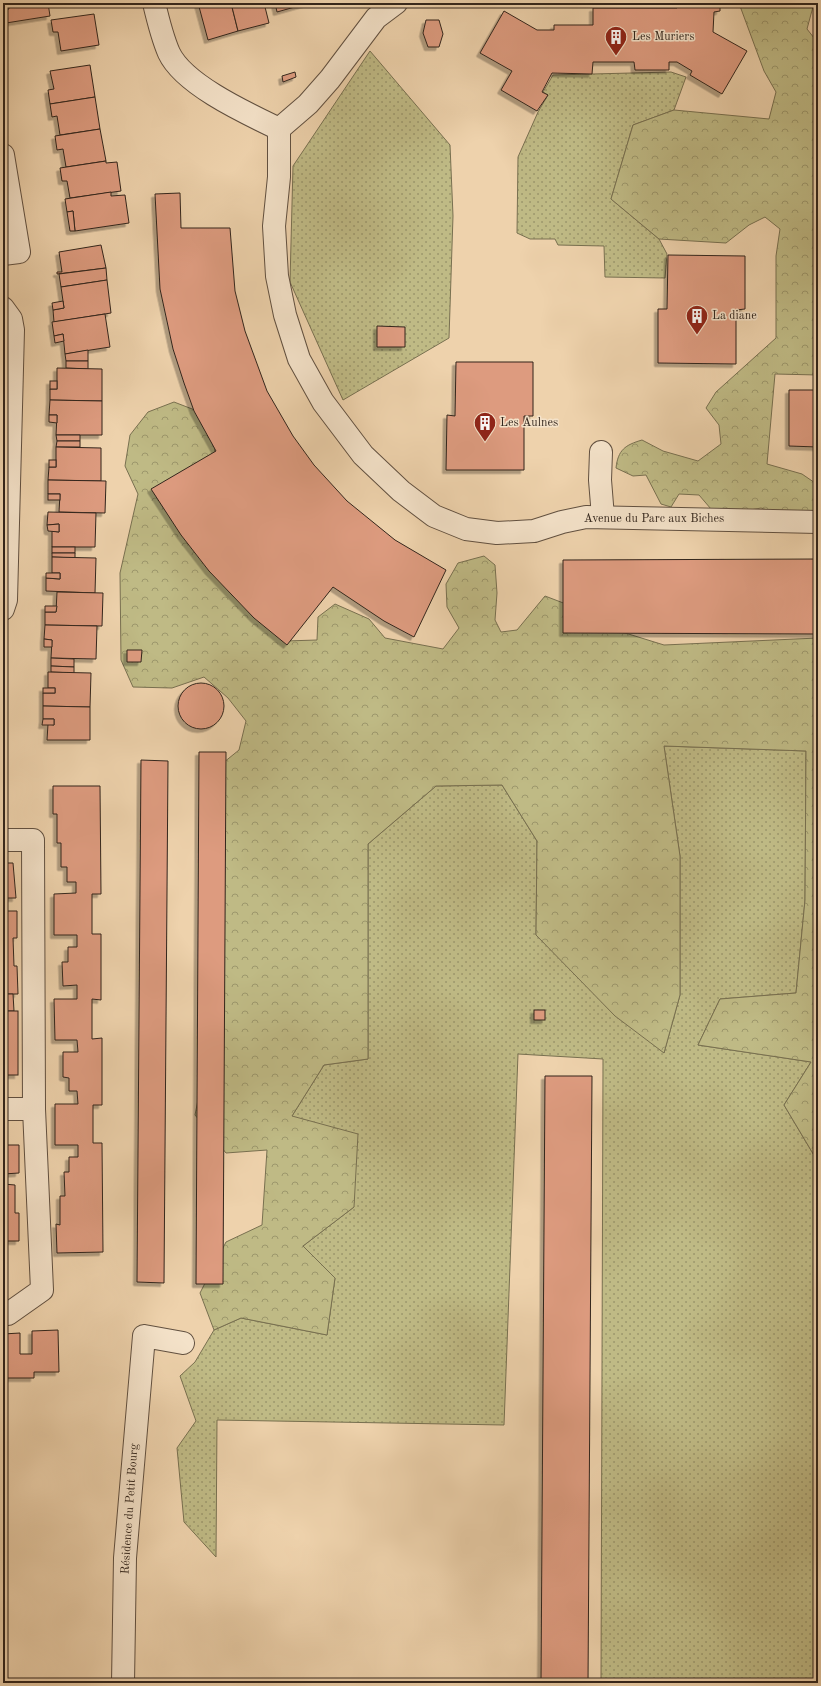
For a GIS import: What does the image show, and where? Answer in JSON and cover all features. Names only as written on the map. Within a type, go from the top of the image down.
[{"type":"street","points":[[154,3],[170,54],[184,72],[204,88],[243,111],[279,129],[308,104],[330,79],[376,18],[396,3]]},
{"type":"street","name":"Avenue du Parc aux Biches","points":[[279,129],[279,177],[274,226],[277,276],[285,315],[302,365],[323,402],[363,455],[401,491],[434,516],[466,529],[497,534],[534,531],[562,522],[586,517],[818,522]]},
{"type":"street","points":[[3,155],[11,253]]},
{"type":"street","points":[[3,308],[11,318],[13,330],[6,600],[3,609]]},
{"type":"street","points":[[602,452],[600,480],[603,517]]},
{"type":"street","points":[[3,840],[33,840],[34,1109],[42,1290],[8,1314],[3,1314]]},
{"type":"street","points":[[3,1109],[34,1109]]},
{"type":"street","name":"Résidence du Petit Bourg","points":[[123,1683],[125,1558],[144,1336],[183,1343]]},
{"type":"green space","points":[[742,3],[814,3],[807,29],[818,43],[818,375],[775,374],[767,464],[802,474],[818,485],[818,517],[791,518],[761,508],[717,516],[699,495],[679,494],[671,507],[661,504],[646,475],[633,476],[616,468],[623,449],[642,440],[663,451],[698,461],[721,444],[719,425],[706,408],[716,392],[776,338],[776,256],[780,229],[765,217],[749,225],[726,243],[659,239],[611,199],[633,125],[674,110],[769,119],[776,92],[764,71],[740,6]]},
{"type":"green space","points":[[370,51],[450,145],[453,216],[449,338],[343,400],[290,282],[293,166]]},
{"type":"green space","points":[[671,72],[686,77],[674,110],[633,125],[611,199],[659,239],[667,254],[665,278],[605,277],[604,246],[558,245],[555,239],[530,239],[517,233],[518,157],[538,112],[548,95],[543,92],[553,75]]},
{"type":"green space","points":[[174,402],[200,412],[213,431],[215,456],[285,641],[317,640],[318,617],[335,604],[369,619],[385,638],[443,649],[459,628],[447,607],[446,584],[458,563],[484,556],[495,565],[497,593],[495,620],[501,632],[517,630],[545,596],[566,604],[580,619],[664,645],[818,638],[818,1162],[784,1105],[811,1062],[698,1045],[720,999],[796,993],[805,900],[806,751],[664,746],[680,856],[680,995],[664,1053],[615,1016],[536,935],[537,841],[502,785],[436,786],[368,844],[368,1059],[324,1065],[292,1116],[358,1134],[354,1207],[303,1246],[335,1278],[327,1335],[241,1318],[214,1330],[200,1293],[226,1242],[262,1225],[267,1150],[226,1153],[195,1115],[209,1044],[218,767],[239,750],[246,721],[228,698],[204,677],[172,688],[133,687],[121,660],[120,573],[138,494],[125,466],[130,435],[148,412]]},
{"type":"green space","points":[[664,746],[806,751],[805,900],[796,993],[720,999],[698,1045],[811,1062],[784,1105],[818,1162],[818,1683],[601,1683],[603,1059],[518,1054],[504,1425],[217,1420],[216,1557],[184,1522],[177,1448],[196,1421],[180,1376],[195,1362],[214,1330],[241,1318],[327,1335],[335,1278],[303,1246],[354,1207],[292,1116],[324,1065],[368,1059],[368,844],[436,786],[502,785],[537,841],[536,935],[664,1053],[680,995],[680,856]]},
{"type":"building","points":[[8,3],[48,3],[50,16],[6,23],[3,10],[9,9]]},
{"type":"building","points":[[198,3],[231,3],[238,31],[208,40]]},
{"type":"building","points":[[231,3],[264,3],[269,23],[238,31]]},
{"type":"building","points":[[275,3],[309,3],[277,12]]},
{"type":"building","name":"Les Muriers","points":[[678,3],[720,3],[720,11],[714,12],[713,32],[747,51],[722,94],[690,75],[692,71],[677,62],[669,62],[669,70],[635,70],[634,62],[593,62],[592,74],[552,73],[542,92],[548,95],[537,111],[501,90],[512,71],[480,53],[504,11],[537,30],[554,30],[554,25],[593,25],[593,8],[677,8]]},
{"type":"building","points":[[94,14],[99,45],[61,51],[58,32],[53,32],[51,20]]},
{"type":"building","points":[[426,20],[439,20],[443,34],[439,47],[428,47],[423,33]]},
{"type":"building","points":[[90,65],[95,97],[50,104],[48,90],[54,89],[50,71]]},
{"type":"building","points":[[295,72],[296,77],[283,82],[282,76]]},
{"type":"building","points":[[95,97],[100,129],[60,135],[57,116],[52,117],[50,104]]},
{"type":"building","points":[[100,129],[106,161],[66,167],[63,149],[57,150],[55,136]]},
{"type":"building","points":[[106,161],[106,163],[117,162],[121,191],[70,198],[67,181],[62,181],[60,168]]},
{"type":"building","points":[[111,192],[111,196],[125,195],[129,223],[75,231],[73,211],[67,212],[65,199]]},
{"type":"building","points":[[180,193],[181,228],[230,228],[235,291],[245,331],[267,391],[293,436],[314,465],[347,501],[395,540],[446,570],[414,637],[384,621],[333,587],[287,645],[254,618],[209,571],[181,535],[151,489],[216,451],[194,411],[184,383],[173,349],[160,289],[155,194]]},
{"type":"building","points":[[73,211],[75,231],[70,231],[67,212]]},
{"type":"building","points":[[101,245],[106,268],[57,274],[57,272],[62,272],[59,252]]},
{"type":"building","name":"La diane","points":[[668,255],[745,256],[745,309],[736,310],[736,364],[658,363],[658,309],[667,309]]},
{"type":"building","points":[[106,268],[107,280],[61,287],[59,274]]},
{"type":"building","points":[[107,280],[111,313],[54,322],[53,310],[64,308],[61,287]]},
{"type":"building","points":[[63,301],[64,308],[53,310],[52,303]]},
{"type":"building","points":[[105,314],[110,347],[65,354],[63,334],[54,336],[52,322]]},
{"type":"building","points":[[377,326],[405,327],[405,347],[377,347]]},
{"type":"building","points":[[63,334],[64,341],[55,343],[54,336]]},
{"type":"building","points":[[88,350],[88,361],[66,361],[65,354]]},
{"type":"building","points":[[66,361],[88,361],[88,369],[66,368]]},
{"type":"building","name":"Les Aulnes","points":[[456,362],[533,362],[533,416],[524,416],[524,470],[446,470],[447,415],[455,416]]},
{"type":"building","points":[[57,368],[102,369],[102,401],[50,400],[50,389],[57,389]]},
{"type":"building","points":[[50,381],[57,381],[57,389],[50,389]]},
{"type":"building","points":[[789,390],[817,390],[818,447],[789,446]]},
{"type":"building","points":[[50,400],[102,401],[102,435],[56,435],[57,415],[49,415]]},
{"type":"building","points":[[49,415],[57,415],[57,423],[49,422]]},
{"type":"building","points":[[56,435],[80,435],[80,441],[57,441]]},
{"type":"building","points":[[57,441],[80,441],[80,447],[56,447]]},
{"type":"building","points":[[56,447],[101,448],[101,481],[48,480],[49,467],[56,467]]},
{"type":"building","points":[[49,460],[56,460],[56,467],[49,467]]},
{"type":"building","points":[[48,480],[106,481],[105,513],[59,512],[60,494],[48,494]]},
{"type":"building","points":[[48,494],[60,494],[60,500],[48,500]]},
{"type":"building","points":[[48,512],[96,513],[95,547],[52,547],[52,531],[59,532],[59,524],[47,525]]},
{"type":"building","points":[[59,524],[59,532],[48,531],[47,525]]},
{"type":"building","points":[[52,547],[75,547],[75,553],[52,553]]},
{"type":"building","points":[[52,553],[75,553],[75,558],[52,557]]},
{"type":"building","points":[[52,557],[96,558],[95,593],[46,591],[46,578],[60,579],[60,573],[52,573]]},
{"type":"building","points":[[818,559],[818,634],[563,633],[563,560]]},
{"type":"building","points":[[46,573],[60,573],[60,579],[46,578]]},
{"type":"building","points":[[57,592],[103,593],[102,626],[45,625],[45,612],[56,612]]},
{"type":"building","points":[[45,606],[57,606],[56,612],[45,612]]},
{"type":"building","points":[[45,625],[97,626],[96,659],[51,658],[52,640],[44,639]]},
{"type":"building","points":[[44,639],[52,640],[52,647],[44,647]]},
{"type":"building","points":[[127,650],[142,650],[141,662],[127,662]]},
{"type":"building","points":[[51,658],[74,659],[74,667],[51,666]]},
{"type":"building","points":[[51,666],[74,667],[74,673],[51,672]]},
{"type":"building","points":[[48,672],[91,673],[90,707],[43,706],[43,693],[55,693],[55,688],[48,688]]},
{"type":"building","points":[[201,683],[214,687],[220,693],[224,706],[220,719],[214,725],[201,729],[188,725],[182,719],[178,706],[182,693],[188,687]]},
{"type":"building","points":[[43,688],[55,688],[55,693],[43,693]]},
{"type":"building","points":[[43,706],[90,707],[90,740],[47,740],[48,724],[54,725],[54,719],[43,719]]},
{"type":"building","points":[[43,719],[54,719],[54,725],[42,725]]},
{"type":"building","points":[[199,752],[226,752],[223,1284],[196,1284]]},
{"type":"building","points":[[141,760],[168,761],[164,1283],[137,1282]]},
{"type":"building","points":[[53,786],[100,786],[101,894],[92,894],[92,934],[101,934],[101,1000],[92,999],[92,1039],[102,1038],[102,1105],[93,1105],[93,1143],[102,1143],[103,1252],[57,1253],[56,1224],[60,1225],[60,1196],[65,1196],[64,1172],[69,1172],[69,1157],[78,1157],[78,1145],[55,1145],[55,1104],[78,1104],[77,1091],[69,1091],[69,1078],[63,1077],[63,1052],[78,1052],[77,1040],[55,1040],[54,999],[77,999],[77,985],[63,986],[62,962],[68,962],[68,947],[77,947],[77,935],[54,935],[54,894],[76,893],[76,882],[67,882],[67,867],[61,867],[61,843],[57,843],[57,814],[53,814]]},
{"type":"building","points":[[3,863],[13,863],[16,898],[3,898]]},
{"type":"building","points":[[3,911],[17,911],[17,938],[13,938],[14,966],[17,966],[18,994],[3,994]]},
{"type":"building","points":[[3,994],[13,994],[14,1011],[3,1011]]},
{"type":"building","points":[[534,1010],[545,1010],[545,1020],[534,1020]]},
{"type":"building","points":[[3,1011],[18,1011],[18,1075],[3,1075]]},
{"type":"building","points":[[545,1076],[592,1076],[588,1683],[541,1683]]},
{"type":"building","points":[[3,1145],[19,1145],[19,1173],[3,1174]]},
{"type":"building","points":[[3,1184],[15,1185],[15,1213],[19,1213],[19,1241],[3,1241]]},
{"type":"building","points":[[3,1241],[7,1241],[7,1258],[3,1258]]},
{"type":"building","points":[[3,1258],[7,1258],[7,1294],[3,1294]]},
{"type":"building","points":[[58,1330],[59,1372],[34,1372],[34,1378],[3,1378],[3,1334],[20,1333],[20,1354],[32,1354],[32,1331]]},
{"type":"place","name":"Les Muriers","points":[[616,56]]},
{"type":"place","name":"La diane","points":[[697,336]]},
{"type":"place","name":"Les Aulnes","points":[[485,442]]}]
